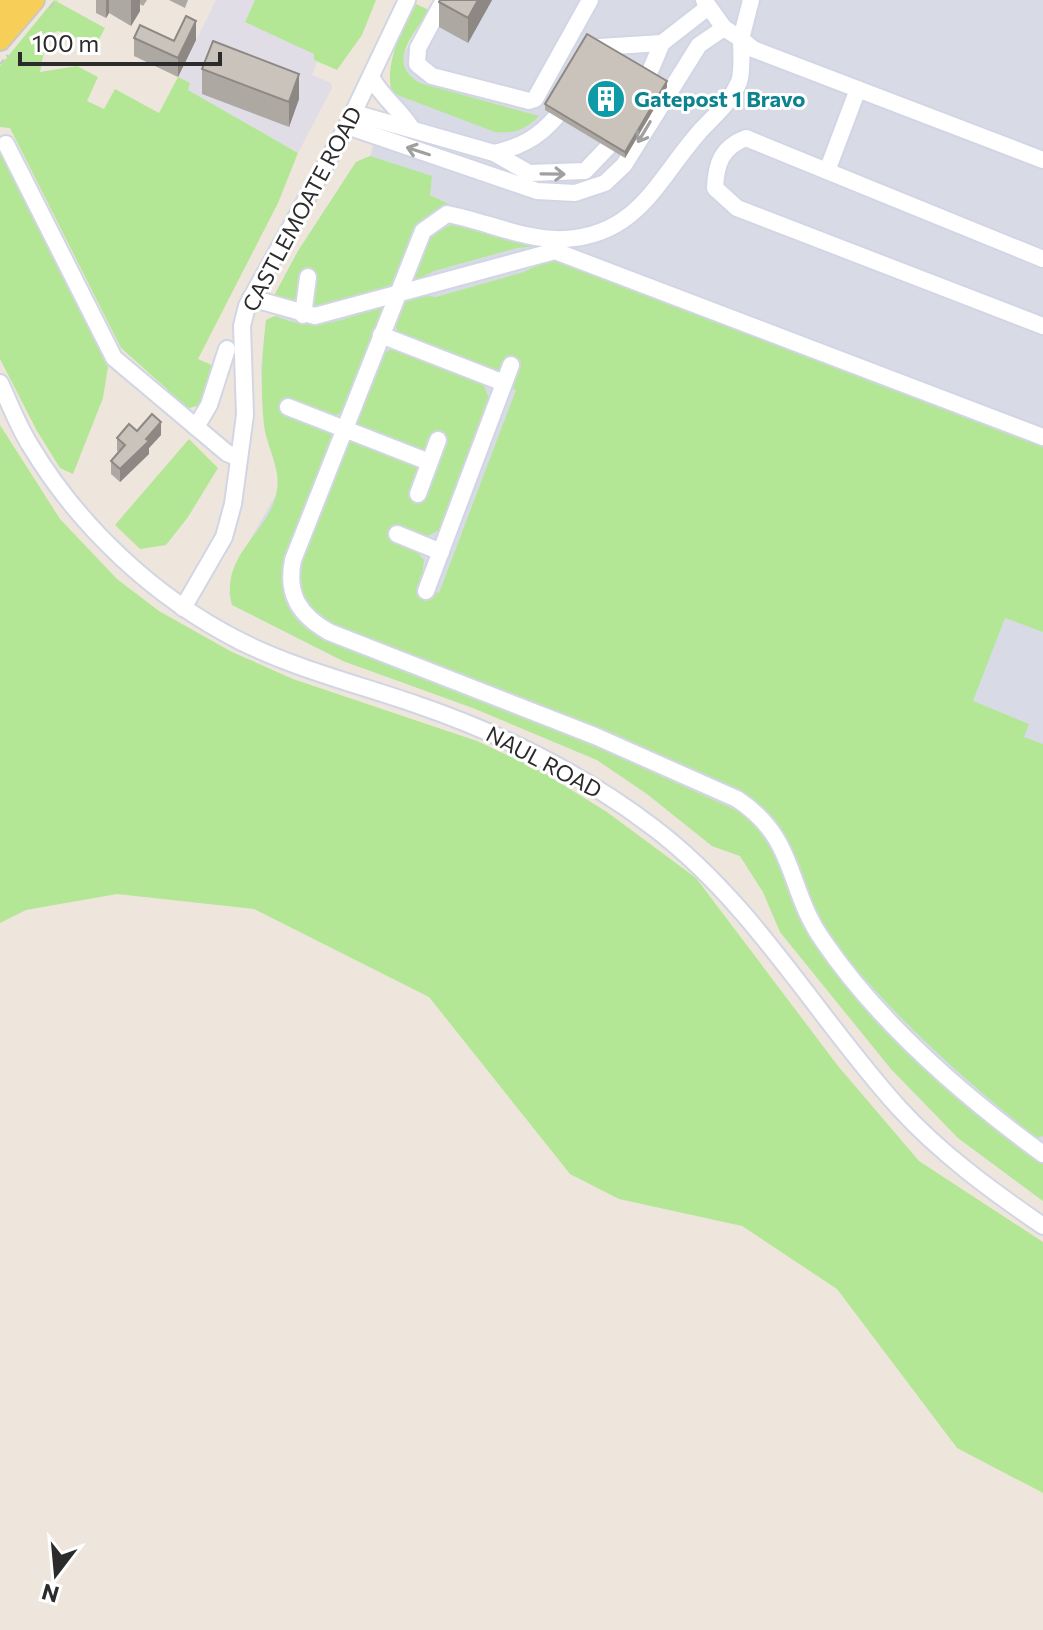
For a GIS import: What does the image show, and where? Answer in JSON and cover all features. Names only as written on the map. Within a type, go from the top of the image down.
[{"type":"main road","points":[[0,14],[12,0]]},
{"type":"main road","points":[[0,40],[34,0]]},
{"type":"street","name":"CASTLEMOATE ROAD","points":[[183,608],[224,537],[239,458],[246,377],[242,326],[251,298],[350,120],[407,0]]},
{"type":"street","points":[[439,2],[418,48],[417,64],[422,70],[432,76],[529,101],[535,99],[590,0]]},
{"type":"street","points":[[751,0],[741,39],[740,79],[725,108],[702,129],[649,200],[621,221],[598,234],[564,239],[529,235],[447,214],[423,231],[293,560],[289,577],[299,611],[329,632],[595,736],[737,799],[757,812],[783,847],[810,919],[842,966],[937,1068],[1043,1154]]},
{"type":"street","points":[[648,76],[662,43],[705,4],[724,28],[753,49],[1043,160]]},
{"type":"street","points":[[350,120],[537,191],[575,193],[605,183],[624,165],[699,45],[724,28]]},
{"type":"street","points":[[599,47],[662,43]]},
{"type":"street","points":[[371,77],[380,94],[398,108],[410,126]]},
{"type":"street","points":[[827,171],[858,89]]},
{"type":"street","points":[[494,153],[530,140],[542,133],[556,117]]},
{"type":"street","points":[[350,120],[410,126],[494,153],[529,173],[564,175],[585,171],[608,147]]},
{"type":"street","points":[[1043,259],[746,138],[731,144],[716,165],[715,188],[737,208],[1043,326]]},
{"type":"street","points":[[6,144],[114,358],[227,453],[239,458]]},
{"type":"street","points":[[251,298],[315,316],[546,251],[566,253],[1043,437]]},
{"type":"street","points":[[303,315],[308,277]]},
{"type":"street","points":[[381,335],[504,383]]},
{"type":"street","points":[[196,427],[209,405],[227,349]]},
{"type":"street","points":[[426,591],[511,365]]},
{"type":"street","name":"NAUL ROAD","points":[[0,383],[29,445],[83,516],[132,568],[183,608],[238,640],[282,659],[490,732],[553,763],[654,828],[727,894],[899,1108],[967,1170],[1043,1226]]},
{"type":"street","points":[[288,407],[429,462]]},
{"type":"street","points":[[418,494],[438,440]]},
{"type":"street","points":[[397,534],[441,552]]},
{"type":"shaded area","points":[[216,0],[255,0],[245,22],[315,52],[314,60],[317,62],[312,75],[331,83],[332,88],[298,153],[187,90],[178,77]]},
{"type":"shaded area","points":[[434,0],[1043,0],[1043,1201],[958,1138],[891,1069],[780,932],[763,892],[740,856],[712,846],[647,794],[597,760],[473,708],[343,661],[232,605],[229,593],[234,568],[277,493],[278,476],[264,427],[261,368],[266,320],[277,315],[281,303],[275,294],[298,251],[356,162],[370,156],[384,110],[407,76],[402,69],[403,55]]},
{"type":"green space","points":[[54,0],[105,28],[96,45],[58,31],[47,36],[40,72],[77,66],[98,77],[87,101],[104,109],[115,89],[159,113],[178,77],[190,83],[188,90],[298,153],[278,203],[198,359],[214,366],[200,405],[183,410],[165,395],[168,390],[121,348],[10,128],[0,127],[0,66]]},
{"type":"green space","points":[[255,0],[376,0],[362,35],[337,70],[314,60],[314,54],[245,22]]},
{"type":"green space","points":[[416,4],[429,10],[406,48],[405,67],[410,75],[420,83],[539,116],[519,130],[495,132],[392,93],[390,72],[395,50],[411,7]]},
{"type":"green space","points":[[0,152],[108,367],[103,398],[73,474],[60,468],[0,359]]},
{"type":"green space","points":[[370,156],[432,176],[430,195],[449,204],[418,229],[391,288],[316,311],[281,303],[275,294],[298,251],[356,162]]},
{"type":"green space","points":[[462,223],[557,244],[517,248],[434,271],[407,285],[432,237],[439,230]]},
{"type":"green space","points":[[550,259],[580,266],[1043,447],[1043,632],[1005,618],[973,701],[1029,724],[1024,737],[1043,744],[1043,1136],[1037,1138],[953,1067],[846,959],[819,919],[786,841],[760,808],[739,793],[311,616],[298,589],[300,564],[349,438],[425,452],[359,427],[355,421],[380,355],[396,347],[482,381],[490,401],[442,529],[425,537],[414,549],[424,560],[421,587],[439,593],[516,390],[398,334],[395,323],[405,299],[418,295],[436,297],[524,272]]},
{"type":"green space","points":[[385,306],[344,411],[333,417],[334,436],[285,567],[283,582],[290,611],[318,636],[579,739],[747,815],[772,846],[802,918],[822,953],[865,1003],[914,1051],[1014,1141],[1043,1162],[1043,1201],[958,1138],[891,1069],[780,932],[763,892],[740,856],[712,846],[647,794],[597,760],[473,708],[343,661],[232,605],[230,587],[233,571],[239,557],[266,519],[277,490],[277,473],[265,432],[263,411],[266,320],[275,316],[305,324],[330,323]]},
{"type":"green space","points":[[0,425],[60,519],[117,579],[159,611],[232,652],[293,679],[477,741],[539,770],[607,812],[696,878],[838,1066],[919,1161],[1043,1242],[1043,1493],[957,1448],[837,1289],[742,1226],[619,1199],[570,1174],[429,997],[254,909],[117,894],[26,910],[0,923]]},
{"type":"green space","points":[[189,439],[218,468],[188,517],[166,545],[140,549],[115,525]]},
{"type":"building","points":[[440,0],[478,0],[468,18]]},
{"type":"building","points":[[186,16],[196,21],[178,58],[134,38],[140,25],[174,41]]},
{"type":"building","name":"Gatepost 1 Bravo","points":[[587,34],[667,81],[625,152],[545,104]]},
{"type":"building","points":[[213,41],[299,74],[289,102],[202,69]]},
{"type":"building","points":[[152,414],[161,422],[146,439],[149,441],[120,469],[111,461],[125,445],[117,438],[129,424],[137,431]]},
{"type":"place","name":"Gatepost 1 Bravo","points":[[606,99]]}]
